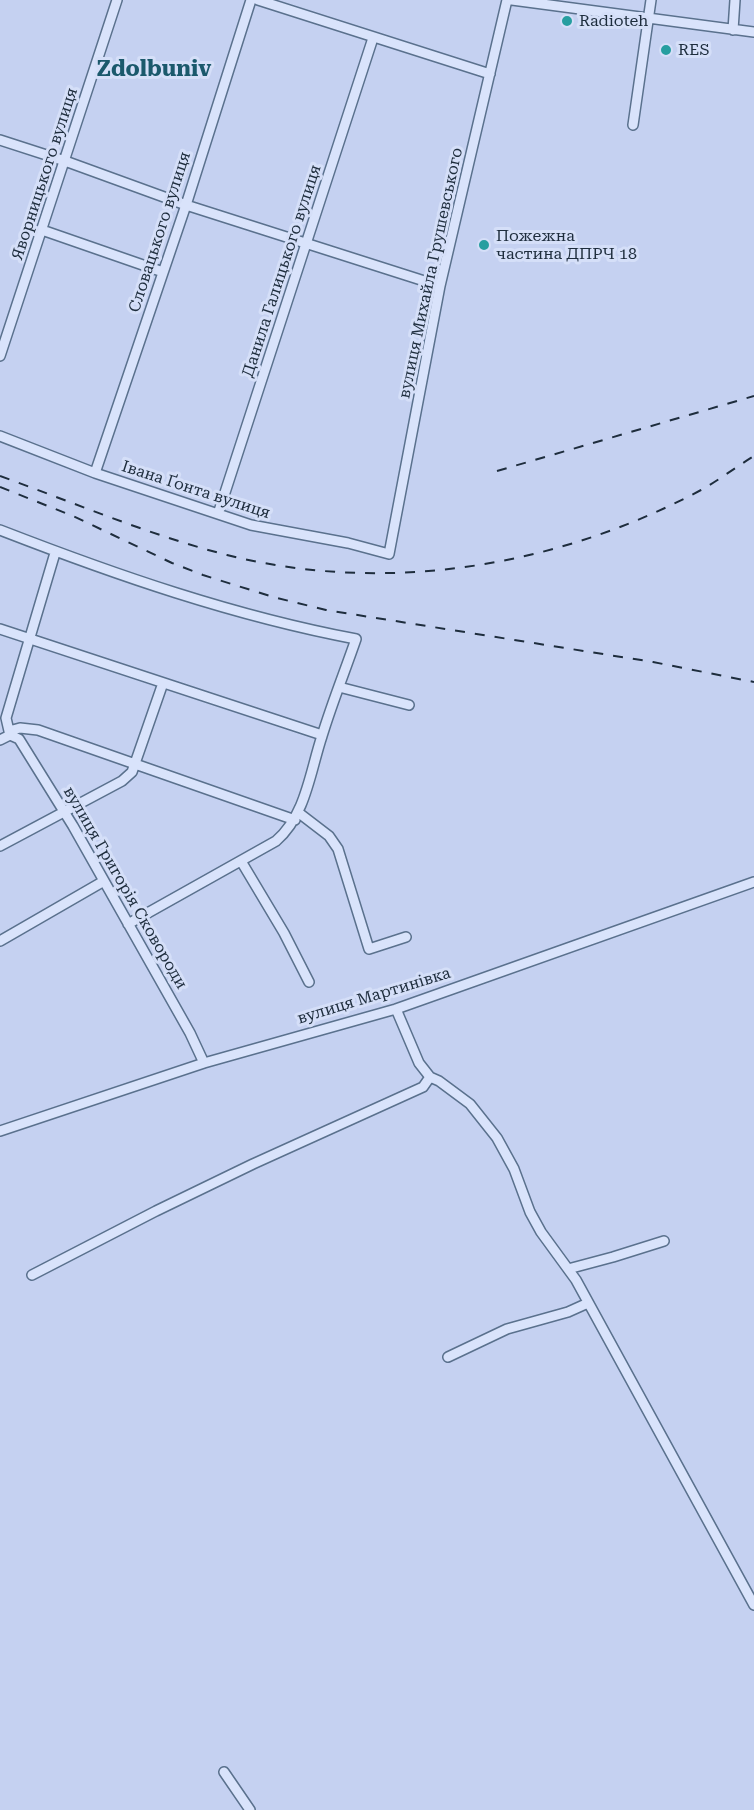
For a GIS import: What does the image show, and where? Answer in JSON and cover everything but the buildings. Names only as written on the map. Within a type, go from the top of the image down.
[{"type":"street","name":"Яворницького вулиця","points":[[0,356],[117,0]]},
{"type":"street","name":"Словацького вулиця","points":[[95,473],[186,205],[251,0]]},
{"type":"street","points":[[258,0],[490,74]]},
{"type":"street","name":"вулиця Михайла Грушевського","points":[[389,554],[440,286],[507,0]]},
{"type":"street","points":[[512,0],[754,32]]},
{"type":"street","points":[[633,125],[651,0]]},
{"type":"street","points":[[733,30],[735,0]]},
{"type":"street","name":"Данила Галицького вулиця","points":[[218,514],[373,38]]},
{"type":"street","points":[[0,140],[186,205],[440,286]]},
{"type":"street","points":[[42,230],[163,272]]},
{"type":"street","name":"Івана Ґонта вулиця","points":[[0,436],[95,473],[250,525],[348,543],[389,554]]},
{"type":"street","points":[[0,530],[55,553],[199,601],[302,629],[357,639],[322,735],[297,816],[288,830],[276,841],[128,924]]},
{"type":"street","points":[[10,733],[6,718],[55,553]]},
{"type":"street","points":[[0,629],[322,735]]},
{"type":"street","points":[[0,846],[122,781],[132,772],[163,683]]},
{"type":"street","points":[[339,687],[409,705]]},
{"type":"street","points":[[0,740],[20,728],[38,730],[135,766],[297,816],[329,836],[338,849],[369,949],[406,937]]},
{"type":"street","name":"вулиця Григорія Сковороди","points":[[10,733],[19,739],[64,811],[190,1033],[204,1063]]},
{"type":"street","points":[[241,861],[284,933],[309,982]]},
{"type":"street","points":[[0,941],[104,881]]},
{"type":"street","name":"вулиця Мартинівка","points":[[0,1131],[204,1063],[396,1009],[754,882]]},
{"type":"street","points":[[396,1009],[419,1063],[430,1077],[439,1080],[470,1104],[497,1138],[514,1169],[535,1222],[568,1269],[588,1303],[754,1605]]},
{"type":"street","points":[[32,1275],[188,1195],[423,1087],[430,1077]]},
{"type":"street","points":[[568,1269],[614,1257],[664,1240]]},
{"type":"street","points":[[448,1357],[507,1329],[588,1303]]},
{"type":"street","points":[[224,1772],[250,1810]]},
{"type":"railway","points":[[497,471],[754,396]]},
{"type":"railway","points":[[0,476],[141,528],[227,555],[287,567],[348,573],[409,572],[470,566],[530,555],[589,538],[646,517],[701,490],[754,456]]},
{"type":"railway","points":[[0,487],[73,516],[172,563],[273,597],[326,610],[653,662],[754,682]]},
{"type":"place","name":"Radioteh","points":[[567,21]]},
{"type":"place","name":"RES","points":[[666,50]]},
{"type":"place","name":"Пожежна частина ДПРЧ 18","points":[[484,245]]},
{"type":"district","name":"Zdolbuniv","points":[[154,70]]}]
